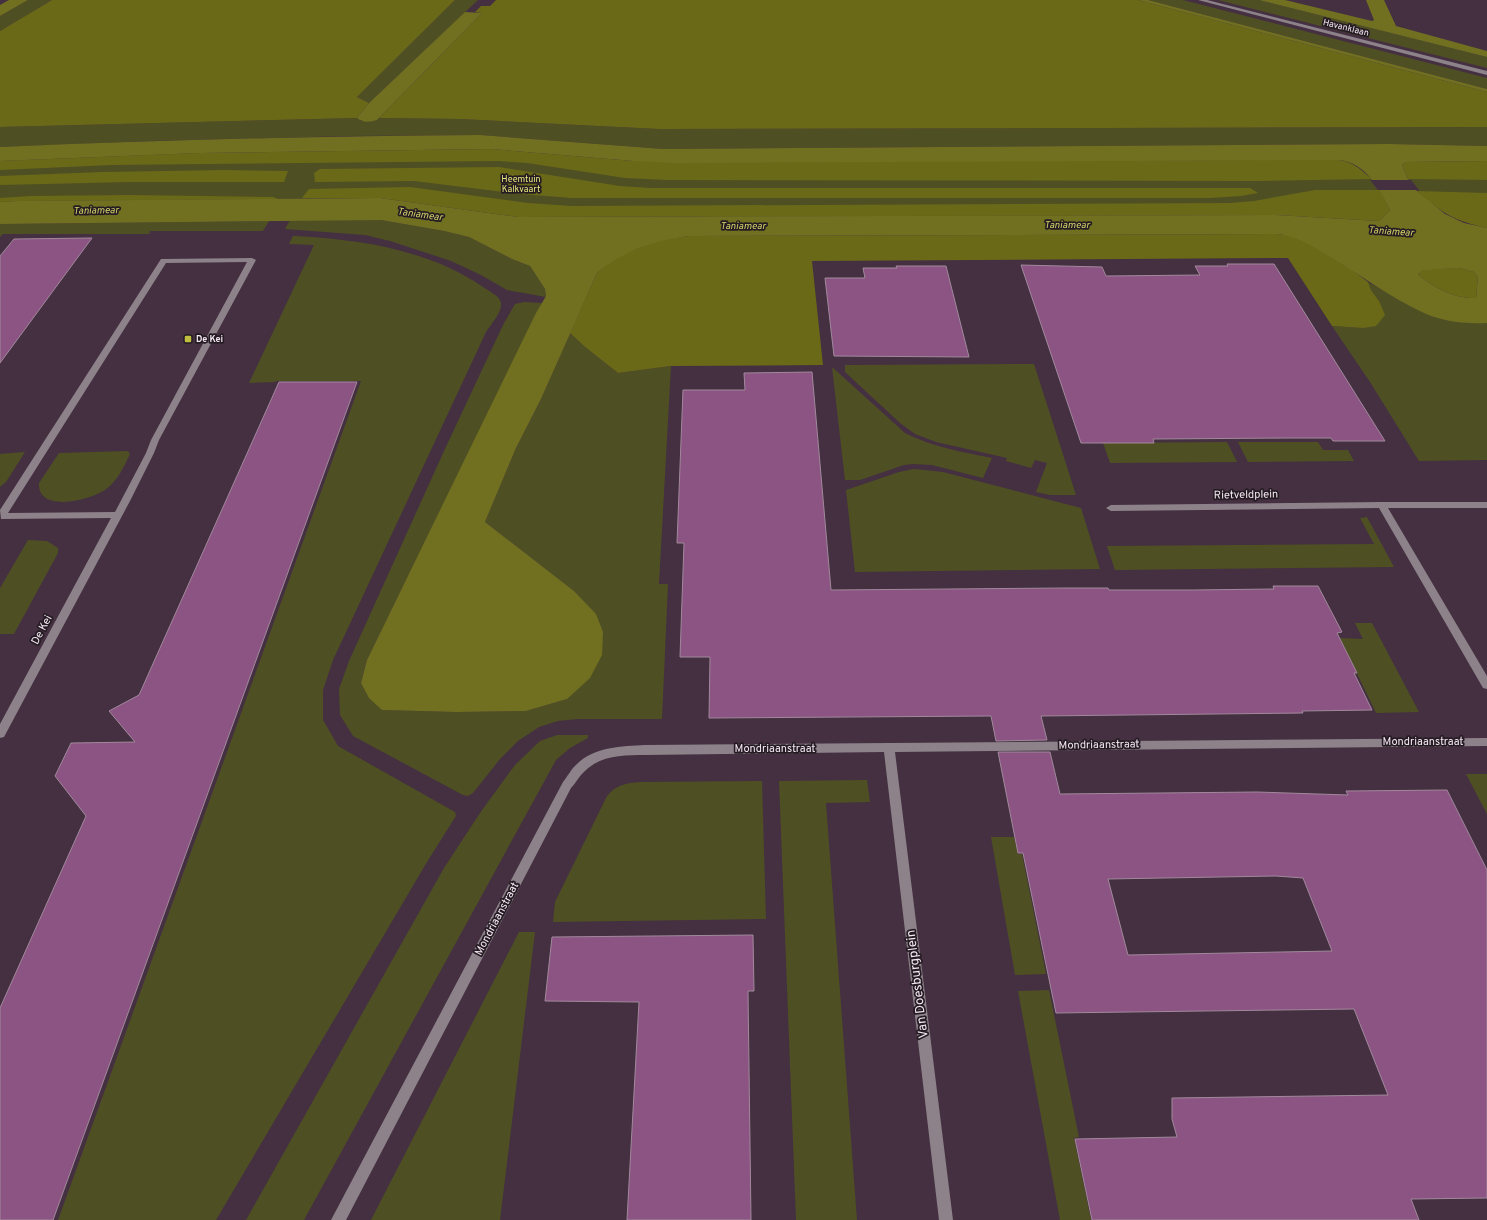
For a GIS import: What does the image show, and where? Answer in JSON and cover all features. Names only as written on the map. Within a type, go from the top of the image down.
[{"type":"street","name":"Havanklaan","points":[[1201,0],[1487,73]]},
{"type":"street","name":"De Kei","points":[[0,734],[252,260],[164,261],[1,516]]},
{"type":"street","points":[[1487,504],[1382,505],[1487,685]]},
{"type":"street","name":"Rietveldplein","points":[[1111,508],[1382,505]]},
{"type":"street","name":"De Kei","points":[[1,516],[117,515]]},
{"type":"street","name":"Mondriaanstraat","points":[[338,1220],[567,785],[582,767],[602,755],[623,751],[1487,742]]},
{"type":"street","name":"Van Doesburgplein","points":[[889,748],[946,1220]]},
{"type":"green space","points":[[28,0],[52,0],[0,31],[0,16]]},
{"type":"green space","points":[[52,0],[455,0],[357,97],[369,103],[357,118],[0,127],[0,31]]},
{"type":"green space","points":[[455,0],[478,0],[369,103],[357,97]]},
{"type":"green space","points":[[496,0],[1138,0],[1487,92],[1487,127],[659,129],[460,119],[379,118],[482,13],[475,12],[481,6],[490,6]]},
{"type":"green space","points":[[1148,0],[1183,0],[1487,78],[1487,89]]},
{"type":"green space","points":[[1218,0],[1259,0],[1487,57],[1487,68]]},
{"type":"green space","points":[[357,118],[361,121],[377,120],[379,118],[460,119],[659,129],[1487,127],[1487,146],[1388,144],[663,149],[480,135],[349,136],[152,141],[0,147],[0,127]]},
{"type":"green space","points":[[491,149],[633,161],[1339,160],[1353,165],[1372,179],[1257,181],[667,180],[625,178],[527,163],[498,161],[112,165],[0,170],[0,161],[200,153]]},
{"type":"green space","name":"Heemtuin Kalkvaart","points":[[200,153],[1372,179],[1380,190],[1276,215],[714,217],[380,198],[0,202],[0,161]]},
{"type":"green space","points":[[1487,161],[1487,228],[1430,203],[1408,179]]},
{"type":"green space","points":[[1487,161],[1487,180],[1408,179],[1402,165],[1406,162]]},
{"type":"green space","points":[[499,167],[620,186],[650,188],[1250,188],[1258,193],[1241,196],[1210,198],[571,198],[521,194],[414,181],[315,182],[314,173],[320,169]]},
{"type":"green space","points":[[224,170],[288,171],[284,182],[130,182],[0,185],[0,176],[102,172]]},
{"type":"green space","points":[[410,187],[528,203],[572,206],[1230,203],[1254,201],[1315,190],[1380,190],[1390,210],[1379,221],[1276,215],[518,217],[380,198],[302,198],[309,189]]},
{"type":"green space","points":[[1417,191],[1487,193],[1487,228],[1457,219],[1441,211]]},
{"type":"green space","points":[[130,195],[273,197],[278,199],[0,202],[0,198],[30,196]]},
{"type":"green space","points":[[290,220],[381,220],[469,237],[512,259],[530,266],[545,289],[546,297],[507,290],[481,275],[451,261],[390,241],[365,235],[285,229]]},
{"type":"green space","points":[[269,221],[263,231],[150,231],[149,234],[3,234],[0,237],[0,224]]},
{"type":"green space","points":[[1277,234],[1293,236],[1306,242],[1352,270],[1368,282],[1385,315],[1376,326],[1363,328],[1332,326],[1288,258],[812,261],[823,365],[671,366],[618,373],[570,333],[597,273],[613,260],[626,253],[656,241],[688,236]]},
{"type":"green space","points":[[293,236],[317,237],[367,243],[416,255],[439,263],[462,274],[494,294],[499,298],[501,303],[500,311],[486,332],[333,660],[323,690],[323,720],[338,746],[455,812],[456,816],[427,862],[216,1220],[58,1220],[361,381],[276,381],[249,383],[314,245],[289,244]]},
{"type":"green space","points":[[1459,268],[1474,272],[1478,277],[1476,298],[1461,297],[1445,292],[1418,274],[1422,269]]},
{"type":"green space","points":[[1368,282],[1425,313],[1467,323],[1487,323],[1487,460],[1419,461],[1370,382],[1332,326],[1363,328],[1379,301],[1371,290]]},
{"type":"green space","points":[[524,302],[542,303],[367,660],[361,683],[382,710],[456,712],[526,711],[567,699],[584,602],[574,591],[485,522],[516,448],[541,399],[570,333],[618,373],[671,366],[659,584],[668,584],[662,719],[578,719],[558,721],[539,727],[518,741],[500,759],[473,793],[468,796],[463,795],[353,736],[340,715],[339,689],[349,661],[503,325],[515,304]]},
{"type":"green space","points":[[1034,364],[1076,495],[1050,495],[1036,492],[1047,463],[1035,460],[1031,468],[1006,461],[1007,458],[936,442],[915,434],[900,423],[845,372],[845,365]]},
{"type":"green space","points":[[832,367],[905,433],[926,442],[992,458],[983,478],[932,465],[913,464],[904,465],[860,480],[845,480]]},
{"type":"green space","points":[[1227,442],[1237,462],[1110,463],[1103,443]]},
{"type":"green space","points":[[1238,442],[1318,442],[1323,450],[1348,450],[1354,461],[1248,462]]},
{"type":"green space","points":[[128,451],[130,454],[117,478],[110,486],[99,493],[78,500],[66,502],[47,499],[41,493],[39,483],[59,453]]},
{"type":"green space","points":[[25,452],[6,482],[0,487],[0,454]]},
{"type":"green space","points":[[914,469],[943,472],[1081,508],[1100,569],[855,572],[846,490],[899,472]]},
{"type":"green space","points":[[1367,517],[1394,567],[1115,570],[1107,546],[1374,544],[1360,518]]},
{"type":"green space","points":[[28,540],[47,541],[58,548],[58,553],[14,634],[0,634],[0,588]]},
{"type":"green space","points":[[1355,623],[1372,623],[1419,712],[1376,713],[1340,638],[1363,639]]},
{"type":"green space","points":[[557,735],[588,735],[588,738],[570,748],[556,760],[304,1220],[246,1220],[444,868],[480,813],[515,765],[540,741]]},
{"type":"green space","points":[[1466,774],[1487,774],[1487,814]]},
{"type":"green space","points":[[867,780],[870,802],[826,803],[857,1220],[796,1220],[779,781]]},
{"type":"green space","points":[[762,781],[766,919],[553,922],[555,902],[607,796],[614,789],[626,784],[640,782]]},
{"type":"green space","points":[[991,837],[1014,837],[1018,854],[1022,854],[1046,974],[1015,975]]},
{"type":"green space","points":[[519,932],[535,932],[500,1220],[371,1220]]},
{"type":"green space","points":[[1049,990],[1079,1137],[1074,1138],[1091,1220],[1060,1220],[1018,991]]},
{"type":"water","points":[[9,0],[28,0],[0,16],[0,5]]},
{"type":"water","points":[[1138,0],[1148,0],[1487,89],[1487,92]]},
{"type":"water","points":[[1259,0],[1285,0],[1372,21],[1374,20],[1366,0],[1384,0],[1396,26],[1487,51],[1487,57]]},
{"type":"water","points":[[465,12],[482,13],[377,120],[366,122],[357,118],[369,103]]},
{"type":"water","name":"Taniamear","points":[[480,135],[663,149],[1388,144],[1487,146],[1487,161],[1406,162],[1402,165],[1408,179],[1417,191],[1445,214],[1464,223],[1487,228],[1487,323],[1455,322],[1424,313],[1311,246],[1292,237],[1277,234],[688,236],[651,244],[629,252],[597,273],[541,399],[516,448],[485,522],[574,591],[596,614],[603,632],[602,655],[590,678],[567,699],[526,711],[456,712],[382,710],[369,698],[361,683],[367,660],[536,313],[546,296],[545,289],[530,266],[512,259],[469,237],[381,220],[0,224],[0,202],[380,198],[518,217],[1276,215],[1379,221],[1390,210],[1376,185],[1364,171],[1348,162],[1339,160],[677,163],[633,161],[491,149],[200,153],[0,161],[0,147],[120,142]],"holes":[[[1459,268],[1474,272],[1478,277],[1476,298],[1461,297],[1445,292],[1418,274],[1422,270]]]},
{"type":"pier","points":[[1370,180],[1411,180],[1419,190],[1378,190]]},
{"type":"building","points":[[92,238],[0,363],[0,256],[14,239]]},
{"type":"building","points":[[1227,264],[1274,264],[1385,441],[1333,441],[1331,438],[1288,438],[1153,439],[1154,443],[1081,443],[1021,265],[1102,267],[1106,276],[1200,275],[1195,266],[1228,266]]},
{"type":"building","points":[[896,266],[946,266],[969,357],[834,356],[825,278],[865,278],[863,268],[897,268]]},
{"type":"building","points":[[812,372],[831,590],[1108,588],[1109,590],[1192,590],[1274,589],[1273,586],[1318,586],[1342,632],[1337,633],[1357,673],[1354,673],[1372,710],[1302,711],[1303,713],[1041,716],[1047,740],[996,741],[991,716],[709,718],[710,657],[680,657],[684,543],[677,543],[683,390],[745,390],[744,373]]},
{"type":"building","points":[[279,382],[357,382],[53,1220],[0,1220],[0,1008],[86,816],[55,776],[71,743],[135,742],[109,711],[139,695]]},
{"type":"building","points":[[998,752],[1050,752],[1060,794],[1257,792],[1348,795],[1346,791],[1447,790],[1487,870],[1487,1198],[1411,1199],[1419,1220],[1092,1220],[1075,1139],[1177,1137],[1172,1119],[1172,1098],[1388,1095],[1354,1009],[1056,1013],[1023,853],[1018,853]],"holes":[[[1276,876],[1303,878],[1332,951],[1128,955],[1108,879]]]},
{"type":"building","points":[[753,935],[754,991],[748,991],[751,1220],[627,1220],[639,1002],[545,1001],[552,937]]},
{"type":"place","name":"De Kei","points":[[188,339]]}]
